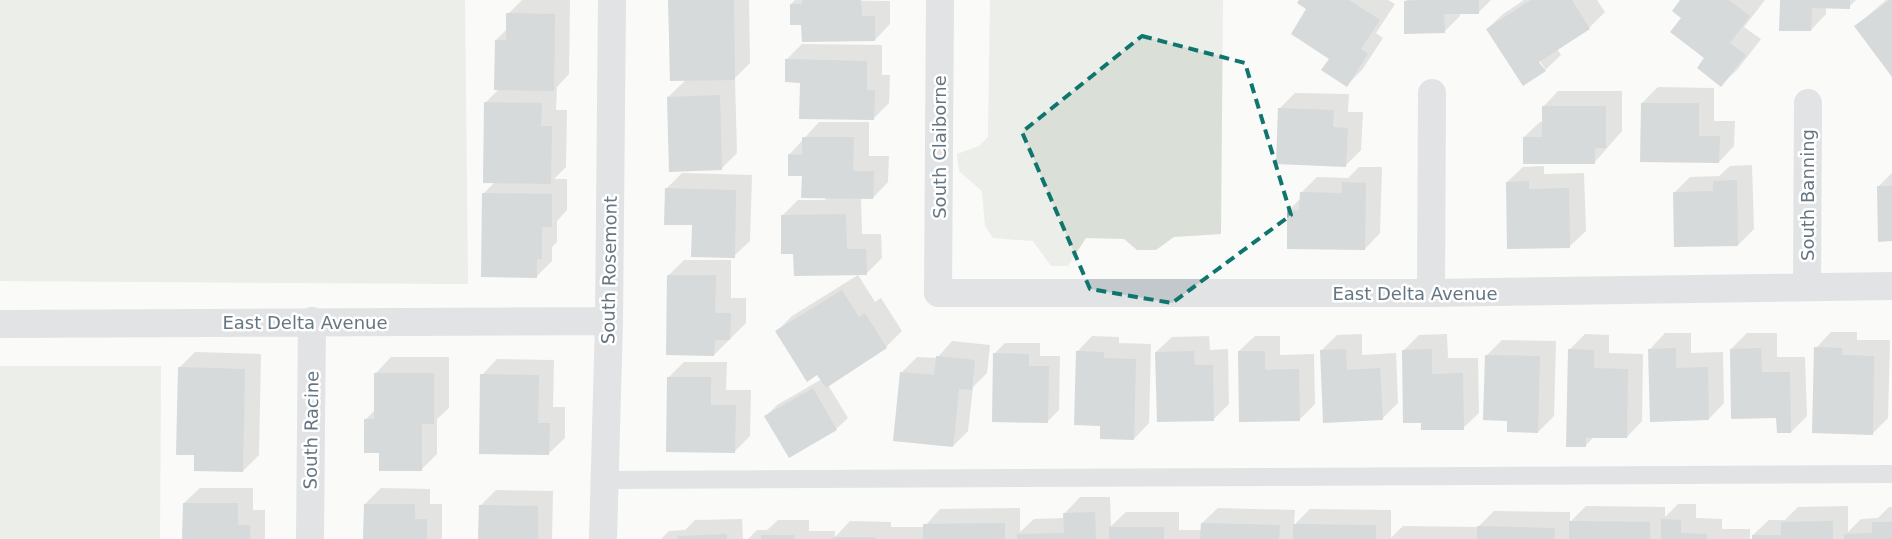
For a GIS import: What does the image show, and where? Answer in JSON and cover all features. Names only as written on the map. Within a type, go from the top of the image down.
[{"type":"street","name":"South Rosemont","points":[[603,539],[609,321],[612,0]]},
{"type":"street","name":"South Claiborne","points":[[938,293],[940,0]]},
{"type":"street","points":[[1431,293],[1432,93]]},
{"type":"street","name":"South Banning","points":[[1807,287],[1808,102]]},
{"type":"street","name":"East Delta Avenue","points":[[938,293],[1431,293],[1892,286]]},
{"type":"street","name":"South Racine","points":[[310,539],[312,321]]},
{"type":"street","name":"East Delta Avenue","points":[[0,324],[609,321]]},
{"type":"lane","points":[[604,480],[1892,474]]},
{"type":"highlighted area","points":[[1142,36],[1245,63],[1291,215],[1172,303],[1090,289],[1022,132]]},
{"type":"shaded area","points":[[0,0],[465,0],[468,284],[0,281]]},
{"type":"shaded area","points":[[990,0],[1223,0],[1221,234],[1174,237],[1156,250],[1137,250],[1124,239],[1086,238],[1068,266],[1051,266],[1033,241],[993,238],[985,226],[982,191],[959,171],[957,154],[979,146],[988,137]]},
{"type":"shaded area","points":[[0,366],[161,366],[160,539],[0,539]]},
{"type":"building","points":[[668,0],[734,0],[735,80],[670,81]]},
{"type":"building","points":[[802,0],[861,0],[862,16],[875,16],[875,41],[802,42],[801,25],[790,25],[790,4],[802,4]]},
{"type":"building","points":[[1299,0],[1349,0],[1380,20],[1361,49],[1368,54],[1347,87],[1321,70],[1329,59],[1291,34],[1306,9],[1297,3]]},
{"type":"building","points":[[1479,0],[1479,14],[1444,14],[1445,33],[1404,34],[1404,1]]},
{"type":"building","points":[[1531,0],[1572,0],[1590,29],[1539,62],[1546,71],[1523,86],[1486,29]]},
{"type":"building","points":[[1680,0],[1729,0],[1750,16],[1730,43],[1746,55],[1721,87],[1697,68],[1704,58],[1670,32],[1681,18],[1672,11]]},
{"type":"building","points":[[1780,0],[1850,0],[1850,9],[1812,8],[1811,31],[1779,31]]},
{"type":"building","points":[[1892,0],[1892,77],[1854,26]]},
{"type":"building","points":[[506,13],[555,14],[554,91],[494,90],[495,40],[506,40]]},
{"type":"building","points":[[785,59],[867,61],[867,90],[875,90],[874,120],[799,119],[800,83],[785,82]]},
{"type":"building","points":[[720,95],[722,170],[669,172],[667,97]]},
{"type":"building","points":[[484,102],[542,103],[541,126],[552,126],[551,184],[483,183]]},
{"type":"building","points":[[1641,103],[1699,103],[1699,136],[1720,136],[1719,163],[1640,162]]},
{"type":"building","points":[[1542,106],[1606,106],[1606,148],[1595,148],[1595,164],[1523,164],[1523,137],[1542,137]]},
{"type":"building","points":[[1278,108],[1334,110],[1333,127],[1348,128],[1346,167],[1276,164]]},
{"type":"building","points":[[802,137],[854,137],[853,171],[874,171],[873,199],[801,198],[802,176],[788,176],[788,154],[802,155]]},
{"type":"building","points":[[1737,180],[1738,246],[1674,247],[1673,192],[1713,191],[1713,181]]},
{"type":"building","points":[[1529,181],[1529,189],[1569,188],[1570,248],[1507,249],[1506,182]]},
{"type":"building","points":[[1342,182],[1366,183],[1365,250],[1287,249],[1287,210],[1299,210],[1300,192],[1342,193]]},
{"type":"building","points":[[1877,186],[1892,186],[1892,241],[1878,242]]},
{"type":"building","points":[[665,188],[736,190],[735,258],[691,257],[692,225],[664,225]]},
{"type":"building","points":[[482,193],[552,194],[552,227],[542,227],[542,259],[537,259],[537,278],[481,277]]},
{"type":"building","points":[[846,214],[847,249],[866,249],[867,275],[794,276],[793,254],[781,254],[781,215]]},
{"type":"building","points":[[667,275],[716,275],[715,313],[731,313],[730,340],[715,340],[714,356],[666,355]]},
{"type":"building","points":[[842,290],[859,317],[865,313],[887,348],[826,388],[817,375],[807,382],[775,331]]},
{"type":"building","points":[[1814,347],[1842,348],[1842,355],[1874,356],[1873,435],[1812,433]]},
{"type":"building","points":[[1676,348],[1676,368],[1708,367],[1709,420],[1650,422],[1648,349]]},
{"type":"building","points":[[1761,348],[1762,372],[1790,372],[1791,433],[1777,433],[1776,418],[1731,419],[1730,349]]},
{"type":"building","points":[[1346,349],[1347,370],[1380,368],[1383,420],[1323,423],[1320,350]]},
{"type":"building","points":[[1432,349],[1432,374],[1463,373],[1464,430],[1421,430],[1421,423],[1403,423],[1402,350]]},
{"type":"building","points":[[1568,349],[1594,350],[1594,368],[1628,369],[1627,438],[1586,438],[1586,447],[1566,447]]},
{"type":"building","points":[[1076,351],[1104,352],[1104,358],[1136,359],[1134,440],[1100,439],[1100,426],[1074,425]]},
{"type":"building","points":[[1194,351],[1195,365],[1213,365],[1214,421],[1157,422],[1155,352]]},
{"type":"building","points":[[1238,351],[1265,351],[1265,370],[1299,369],[1300,421],[1239,422]]},
{"type":"building","points":[[993,353],[1029,354],[1029,366],[1049,366],[1048,423],[992,422]]},
{"type":"building","points":[[1485,355],[1540,356],[1538,433],[1507,432],[1507,421],[1483,420]]},
{"type":"building","points":[[936,356],[975,360],[972,390],[959,389],[953,447],[893,441],[900,372],[934,375]]},
{"type":"building","points":[[178,367],[245,369],[243,472],[194,471],[194,455],[176,455]]},
{"type":"building","points":[[374,373],[434,373],[434,424],[422,424],[422,471],[379,471],[379,453],[364,453],[364,419],[374,419]]},
{"type":"building","points":[[480,374],[539,375],[538,423],[550,423],[549,455],[479,454]]},
{"type":"building","points":[[667,377],[711,377],[711,405],[736,405],[735,453],[666,452]]},
{"type":"building","points":[[813,388],[837,430],[789,458],[764,416]]},
{"type":"building","points":[[183,503],[238,503],[238,525],[250,525],[250,539],[182,539]]},
{"type":"building","points":[[364,504],[415,504],[415,519],[427,519],[427,539],[363,539]]},
{"type":"building","points":[[479,505],[538,506],[538,539],[478,539]]},
{"type":"building","points":[[1095,512],[1096,539],[1017,539],[1017,534],[1064,533],[1063,513]]},
{"type":"building","points":[[1661,519],[1681,520],[1681,533],[1707,534],[1707,539],[1661,539]]},
{"type":"building","points":[[1569,521],[1650,522],[1650,539],[1569,539]]},
{"type":"building","points":[[1833,521],[1833,539],[1752,539],[1752,535],[1781,535],[1781,522]]},
{"type":"building","points":[[1872,522],[1892,522],[1892,539],[1844,539],[1844,534],[1872,533]]},
{"type":"building","points":[[1005,523],[1005,539],[923,539],[923,524]]},
{"type":"building","points":[[1201,523],[1280,525],[1279,539],[1200,539]]},
{"type":"building","points":[[1293,524],[1376,525],[1376,539],[1293,539]]},
{"type":"building","points":[[1477,526],[1555,528],[1554,539],[1477,539]]},
{"type":"building","points":[[1109,527],[1164,527],[1164,539],[1109,539]]},
{"type":"building","points":[[727,534],[727,539],[678,539],[678,536]]},
{"type":"building","points":[[761,535],[794,535],[794,539],[761,539]]},
{"type":"building","points":[[833,537],[876,537],[876,539],[833,539]]}]
